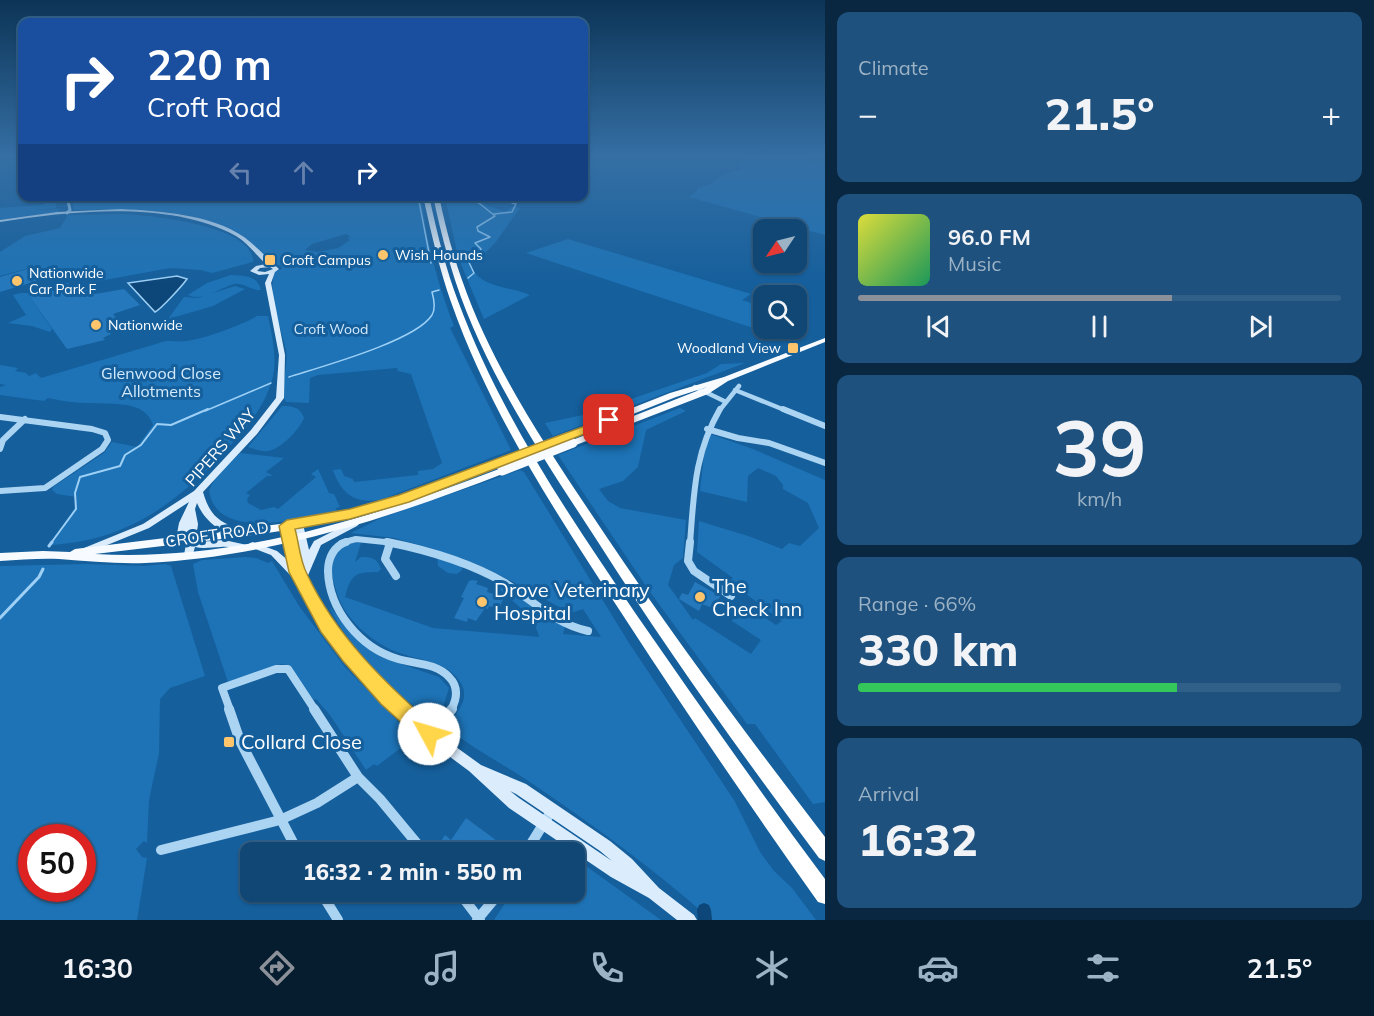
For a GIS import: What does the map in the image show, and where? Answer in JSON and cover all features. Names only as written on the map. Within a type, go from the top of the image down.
[{"type":"highway","points":[[427,201],[440,263],[463,324],[537,469],[593,560],[691,709],[825,894]]},
{"type":"highway","points":[[437,201],[446,244],[466,302],[510,391],[555,468],[640,599],[825,852]]},
{"type":"main road","points":[[0,221],[68,210],[135,212],[191,219],[233,233],[248,243],[272,268]]},
{"type":"main road","points":[[255,270],[259,255]]},
{"type":"main road","points":[[255,270],[272,268]]},
{"type":"main road","points":[[268,283],[272,268]]},
{"type":"main road","points":[[255,270],[268,283]]},
{"type":"main road","name":"PIPERS WAY","points":[[189,555],[188,540],[183,525],[198,492],[254,432],[280,398],[282,355],[268,283]]},
{"type":"main road","points":[[727,379],[825,340]]},
{"type":"main road","name":"CROFT ROAD","points":[[570,440],[695,387],[727,379]]},
{"type":"main road","name":"CROFT ROAD","points":[[0,557],[67,555],[125,560],[189,555],[301,536],[360,521],[422,501],[570,440],[705,392],[727,379]]},
{"type":"main road","name":"CROFT ROAD","points":[[67,555],[292,525],[350,514],[500,467]]},
{"type":"main road","points":[[82,552],[146,526],[198,492],[207,516],[218,525],[237,532]]},
{"type":"main road","points":[[301,582],[319,541],[360,521]]},
{"type":"main road","points":[[292,525],[301,536],[308,565]]},
{"type":"main road","points":[[292,525],[290,538],[301,582]]},
{"type":"main road","points":[[188,540],[200,545],[224,543],[249,546],[269,550],[282,558],[301,582],[320,615],[349,656],[394,705],[474,767],[510,800],[616,872],[654,893],[689,920]]},
{"type":"main road","points":[[474,767],[521,789],[552,809],[619,856],[654,893]]},
{"type":"street","points":[[67,201],[68,210]]},
{"type":"street","points":[[695,387],[724,401]]},
{"type":"street","points":[[731,596],[694,571],[688,561],[695,474],[707,429],[724,401],[737,388],[825,426]]},
{"type":"street","points":[[0,417],[99,430],[105,433],[108,440],[102,449],[45,488],[0,491]]},
{"type":"street","points":[[0,449],[3,440],[25,419]]},
{"type":"street","points":[[707,429],[738,438],[769,443],[825,463]]},
{"type":"street","points":[[429,734],[455,703],[457,692],[452,680],[442,670],[405,661],[381,651],[360,636],[338,609],[327,570],[330,552],[343,542],[366,538],[455,561],[485,572],[559,621],[588,631]]},
{"type":"street","points":[[390,543],[385,559],[396,576]]},
{"type":"street","points":[[292,842],[240,741],[222,688],[276,669],[288,669],[358,777],[374,792],[416,842]]},
{"type":"street","points":[[160,850],[280,820],[318,803],[358,777]]},
{"type":"street","points":[[532,842],[552,809]]},
{"type":"street","points":[[327,902],[338,920]]},
{"type":"street","points":[[466,902],[479,919],[492,902]]},
{"type":"green space","points":[[692,198],[825,198],[825,235],[807,230],[807,219],[768,219]]},
{"type":"green space","points":[[48,201],[57,201],[56,208],[33,210],[59,209],[59,212],[0,220],[0,208],[42,205]]},
{"type":"green space","name":"Croft Wood","points":[[72,201],[422,201],[433,262],[454,326],[450,328],[511,450],[380,500],[363,500],[350,495],[340,485],[333,470],[341,469],[344,476],[353,479],[354,482],[418,475],[418,471],[433,469],[442,463],[411,374],[398,371],[397,368],[318,375],[310,378],[309,403],[286,402],[283,390],[286,350],[275,310],[272,288],[273,278],[276,271],[282,269],[281,266],[275,264],[233,231],[215,223],[196,217],[155,211],[74,210]],"holes":[[[346,234],[351,237],[347,238],[350,240],[338,248],[318,252],[305,250],[312,244]]]},
{"type":"green space","points":[[446,201],[474,201],[506,211],[513,206],[520,208],[495,243],[477,261],[469,261],[473,270],[486,281],[530,295],[484,319],[458,257]]},
{"type":"green space","points":[[125,214],[178,220],[220,231],[237,239],[249,249],[253,262],[212,273],[170,268],[99,281],[57,280],[36,266],[0,276],[0,252],[25,236],[60,228],[68,215]]},
{"type":"green space","points":[[568,239],[751,294],[742,300],[753,304],[753,328],[526,253]]},
{"type":"green space","points":[[231,275],[246,276],[257,281],[261,290],[234,284],[205,296],[188,295],[207,283]]},
{"type":"green space","points":[[235,286],[245,289],[213,306],[168,319],[184,297],[197,298]]},
{"type":"green space","points":[[27,293],[52,329],[50,332],[32,326],[8,323],[26,315],[13,295]]},
{"type":"green space","name":"Glenwood Close Allotments","points":[[257,316],[268,316],[274,348],[274,372],[269,390],[247,427],[187,488],[147,517],[102,536],[50,545],[76,506],[76,497],[57,494],[52,490],[53,487],[104,453],[112,442],[137,447],[153,425],[143,411],[127,405],[48,398],[44,401],[0,395],[0,387],[6,385],[0,384],[0,365],[18,368],[15,371],[26,373],[29,376],[36,373],[41,378],[166,341],[201,338]]},
{"type":"green space","points":[[745,363],[553,436],[545,423],[583,415],[628,400],[707,373],[721,364]]},
{"type":"green space","points":[[282,406],[296,408],[304,418],[294,433],[273,450],[263,451],[248,447]]},
{"type":"green space","points":[[680,408],[686,411],[646,430],[638,467],[623,481],[599,489],[608,501],[620,508],[686,520],[683,558],[674,565],[668,585],[693,620],[695,618],[751,654],[761,640],[732,621],[741,602],[776,625],[782,621],[729,581],[733,578],[697,552],[699,521],[782,549],[789,543],[800,546],[819,528],[808,503],[783,489],[783,485],[776,476],[758,468],[748,476],[747,502],[700,491],[704,455],[710,434],[753,449],[825,480],[825,802],[813,804],[755,724],[747,724],[650,592],[558,455]]},
{"type":"green space","points":[[240,453],[284,458],[266,472],[273,476],[267,476],[246,493],[250,495],[247,499],[248,503],[261,510],[274,507],[278,509],[316,477],[311,474],[318,469],[329,493],[334,494],[340,507],[336,508],[337,511],[303,518],[262,523],[243,522],[227,517],[215,506],[209,490],[217,475]]},
{"type":"green space","points":[[520,470],[524,472],[629,643],[734,800],[760,852],[774,871],[792,888],[816,920],[711,920],[645,865],[598,830],[450,730],[448,724],[462,705],[464,694],[461,683],[455,675],[439,665],[384,646],[367,635],[347,613],[336,588],[332,566],[338,547],[359,541],[361,543],[355,562],[361,557],[371,558],[378,562],[381,569],[378,572],[355,576],[349,583],[345,597],[433,628],[539,637],[528,615],[495,585],[498,582],[565,626],[563,634],[601,637],[583,609],[571,613],[461,558],[462,570],[457,574],[448,573],[438,566],[437,550],[394,538],[351,533],[381,518]]},
{"type":"green space","points":[[256,558],[268,563],[272,561],[299,606],[345,667],[414,738],[377,766],[374,764],[366,770],[330,715],[316,699],[313,700],[292,668],[281,664],[228,682],[198,592],[193,564],[202,560]]},
{"type":"green space","points":[[165,564],[171,566],[205,676],[170,688],[160,699],[159,753],[149,800],[147,843],[144,841],[136,849],[142,857],[147,858],[137,920],[0,920],[0,566]]},
{"type":"green space","points":[[331,608],[351,633],[381,657],[439,677],[449,688],[443,707],[437,714],[425,715],[385,680],[348,638]]},
{"type":"green space","points":[[585,865],[661,920],[494,920],[506,902],[585,902]]},
{"type":"shaded area","points":[[177,276],[187,279],[155,312],[128,283]]},
{"type":"building","name":"Nationwide Car Park F","points":[[34,267],[50,277],[0,292],[0,277]]},
{"type":"building","points":[[68,283],[78,290],[89,288],[95,294],[124,289],[140,305],[113,314],[123,325],[107,329],[111,334],[103,338],[105,340],[67,349],[27,293]]},
{"type":"building","name":"Drove Veterinary Hospital","points":[[472,580],[488,588],[487,592],[504,597],[499,609],[489,606],[476,621],[468,618],[467,622],[454,618],[464,598],[461,597],[469,581]]},
{"type":"building","name":"The Check Inn","points":[[695,582],[720,596],[715,609],[702,604],[699,611],[679,599],[682,593],[688,595]]},
{"type":"building","points":[[466,818],[498,842],[440,842],[445,835],[451,840]]},
{"type":"waterway","points":[[419,201],[431,263]]},
{"type":"waterway","points":[[468,278],[474,273],[466,256],[480,251],[481,249],[475,243],[490,237],[478,231],[477,227],[495,216],[473,201]]},
{"type":"waterway","points":[[494,214],[512,212],[516,204],[512,201]]},
{"type":"waterway","points":[[289,377],[366,352],[423,325],[433,312],[432,292],[439,290]]},
{"type":"waterway","points":[[205,411],[271,383]]},
{"type":"waterway","points":[[51,543],[76,509],[75,493],[80,477],[120,466],[125,455],[141,445],[157,424],[171,425],[208,409]]},
{"type":"waterway","points":[[49,546],[52,542]]},
{"type":"waterway","points":[[0,618],[39,577],[43,569]]},
{"type":"waterway","points":[[704,910],[705,920]]},
{"type":"place","name":"Wish Hounds","points":[[383,255]]},
{"type":"place","name":"Croft Campus","points":[[270,260]]},
{"type":"place","name":"Nationwide Car Park F","points":[[17,281]]},
{"type":"place","name":"Nationwide","points":[[96,325]]},
{"type":"place","name":"Woodland View","points":[[793,348]]},
{"type":"place","name":"The Check Inn","points":[[700,597]]},
{"type":"place","name":"Drove Veterinary Hospital","points":[[482,602]]},
{"type":"place","name":"Collard Close","points":[[229,742]]},
{"type":"route","points":[[429,734],[388,698],[349,656],[327,627],[297,572],[287,526],[350,514],[404,498],[468,476],[609,420]]}]
